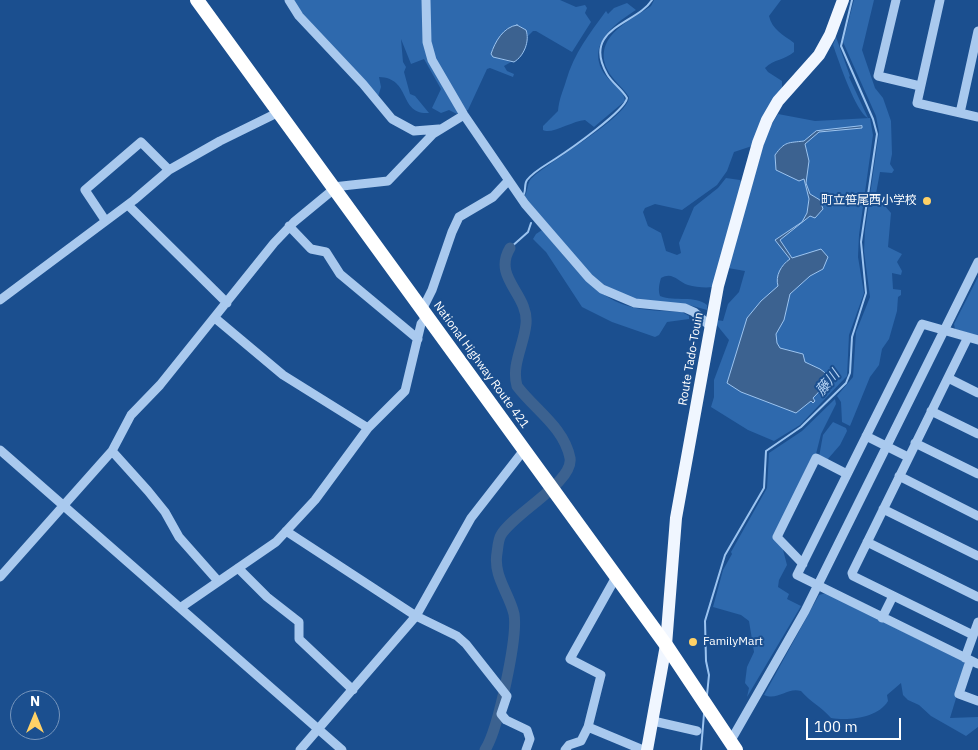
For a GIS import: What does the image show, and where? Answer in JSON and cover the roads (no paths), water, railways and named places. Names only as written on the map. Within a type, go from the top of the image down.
[{"type":"highway","name":"National Highway Route 421","points":[[197,0],[666,645],[733,746]]},
{"type":"main road","name":"Route Tado-Touin","points":[[645,750],[653,721],[666,645],[676,518],[718,286],[758,143],[778,101],[819,55],[830,35],[843,0]]},
{"type":"street","points":[[289,0],[299,16],[363,84],[392,119],[414,131],[439,129]]},
{"type":"street","points":[[426,0],[429,52],[464,115],[525,204],[589,278],[602,289],[635,303],[685,308],[694,312],[710,326]]},
{"type":"street","points":[[896,0],[878,76],[920,86]]},
{"type":"street","points":[[940,0],[917,103],[978,117]]},
{"type":"street","points":[[960,113],[978,31]]},
{"type":"street","points":[[0,300],[105,220],[128,205],[169,170],[220,141],[279,112]]},
{"type":"street","points":[[0,577],[112,451],[130,415],[160,385],[289,226],[333,188],[388,181],[439,129],[464,115]]},
{"type":"street","points":[[105,220],[85,190],[141,142],[169,170]]},
{"type":"street","points":[[180,608],[276,542],[315,500],[368,428],[405,390],[424,313],[459,217],[493,197],[508,181]]},
{"type":"street","points":[[128,205],[227,303]]},
{"type":"street","points":[[289,226],[311,248],[326,252],[340,274],[418,340]]},
{"type":"street","points":[[733,746],[818,586],[978,262]]},
{"type":"street","points":[[215,318],[282,376],[368,428]]},
{"type":"street","points":[[971,661],[797,576],[922,324],[978,340]]},
{"type":"street","points":[[968,337],[852,575],[973,636]]},
{"type":"street","points":[[948,378],[978,393]]},
{"type":"street","points":[[931,411],[978,434]]},
{"type":"street","points":[[866,436],[908,457]]},
{"type":"street","points":[[915,443],[978,474]]},
{"type":"street","points":[[0,450],[342,750]]},
{"type":"street","points":[[300,750],[416,616],[471,518],[524,450]]},
{"type":"street","points":[[112,451],[148,491],[179,537],[218,581]]},
{"type":"street","points":[[803,564],[777,537],[816,458],[847,474]]},
{"type":"street","points":[[899,476],[978,516]]},
{"type":"street","points":[[883,508],[978,556]]},
{"type":"street","points":[[286,531],[416,616],[457,636],[466,644],[507,696],[501,714],[506,720],[527,730],[530,739],[526,750]]},
{"type":"street","points":[[867,542],[978,598]]},
{"type":"street","points":[[238,568],[267,597],[299,622],[299,639],[353,690]]},
{"type":"street","points":[[565,750],[569,745],[581,741],[588,727],[601,676],[570,659],[616,577]]},
{"type":"street","points":[[882,618],[893,596]]},
{"type":"street","points":[[978,622],[973,636],[971,661],[959,694],[978,701]]},
{"type":"street","points":[[653,721],[697,732]]},
{"type":"street","points":[[588,727],[645,750]]},
{"type":"waterway","points":[[524,194],[526,182],[533,174],[596,130],[624,104],[627,98],[607,74],[601,59],[601,46],[614,29],[645,8],[652,0]]},
{"type":"waterway","name":"藤川","points":[[707,695],[709,675],[706,661],[705,621],[725,555],[764,488],[766,451],[801,427],[846,383],[850,373],[852,337],[866,293],[861,242],[877,134],[873,119],[841,46],[852,0]]},
{"type":"waterway","points":[[510,248],[528,232],[531,223]]},
{"type":"waterway","points":[[485,750],[496,724],[513,642],[514,614],[497,569],[496,561],[499,539],[508,526],[563,477],[569,467],[570,458],[562,437],[517,386],[517,363],[526,324],[522,304],[505,268],[510,248]]},
{"type":"waterway","name":"藤川","points":[[701,750],[704,714]]},
{"type":"place","name":"町立笹尾西小学校","points":[[927,201]]},
{"type":"place","name":"FamilyMart","points":[[693,642]]}]
